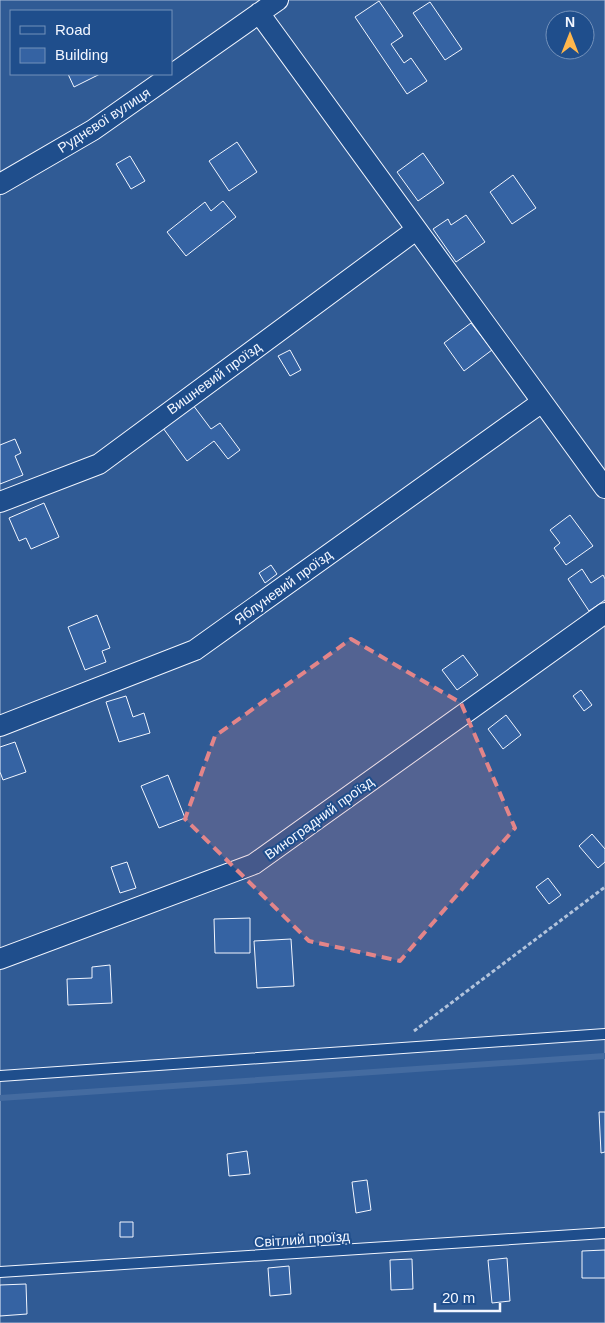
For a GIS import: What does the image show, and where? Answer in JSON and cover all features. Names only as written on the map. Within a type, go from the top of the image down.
[{"type":"street","name":"Руднєвої вулиця","points":[[172,74],[278,0]]},
{"type":"street","points":[[259,14],[605,488]]},
{"type":"street","name":"Руднєвої вулиця","points":[[0,184],[92,130],[171,75]]},
{"type":"street","name":"Вишневий проїзд","points":[[0,502],[99,464],[416,230]]},
{"type":"street","name":"Яблуневий проїзд","points":[[0,726],[195,650],[542,402]]},
{"type":"street","name":"Виноградний проїзд","points":[[0,959],[254,864],[605,613]]},
{"type":"lane","points":[[0,1076],[605,1034]]},
{"type":"lane","name":"Світлий проїзд","points":[[0,1272],[605,1233]]},
{"type":"path","points":[[391,1048],[605,887]]},
{"type":"highlighted area","points":[[351,639],[461,703],[515,828],[400,961],[309,941],[185,819],[215,736]]},
{"type":"shaded area","points":[[0,0],[605,0],[605,1323],[0,1323]]},
{"type":"building","points":[[379,1],[403,36],[391,44],[404,63],[411,58],[427,81],[407,94],[355,17]]},
{"type":"building","points":[[430,2],[462,49],[445,60],[413,13]]},
{"type":"building","points":[[68,75],[98,75],[74,87]]},
{"type":"building","points":[[237,142],[257,172],[229,191],[209,161]]},
{"type":"building","points":[[423,153],[444,183],[418,201],[397,172]]},
{"type":"building","points":[[130,156],[145,181],[131,189],[116,164]]},
{"type":"building","points":[[513,175],[536,208],[512,224],[490,192]]},
{"type":"building","points":[[223,201],[236,217],[186,256],[167,232],[205,202],[211,211]]},
{"type":"building","points":[[466,215],[485,242],[456,262],[433,229],[448,219],[451,225]]},
{"type":"building","points":[[471,323],[492,350],[464,371],[444,343]]},
{"type":"building","points":[[290,350],[301,370],[290,376],[278,356]]},
{"type":"building","points":[[193,405],[211,429],[220,423],[240,450],[228,459],[214,441],[187,461],[163,428]]},
{"type":"building","points":[[15,439],[21,453],[15,456],[23,475],[0,484],[0,445]]},
{"type":"building","points":[[44,503],[59,537],[31,549],[26,538],[19,541],[9,518]]},
{"type":"building","points":[[570,515],[593,546],[566,565],[554,548],[560,543],[550,530]]},
{"type":"building","points":[[271,565],[277,574],[265,583],[259,573]]},
{"type":"building","points":[[582,569],[591,583],[603,575],[605,579],[605,600],[589,611],[568,579]]},
{"type":"building","points":[[97,615],[110,648],[102,651],[106,662],[85,670],[68,627]]},
{"type":"building","points":[[463,655],[478,675],[457,690],[442,670]]},
{"type":"building","points":[[581,690],[592,705],[584,711],[573,696]]},
{"type":"building","points":[[126,696],[133,717],[144,713],[150,733],[119,742],[106,702]]},
{"type":"building","points":[[506,715],[521,735],[503,749],[488,729]]},
{"type":"building","points":[[15,742],[26,772],[3,780],[0,772],[0,747]]},
{"type":"building","points":[[168,775],[185,818],[159,828],[141,786]]},
{"type":"building","points":[[592,834],[605,849],[605,862],[598,868],[579,846]]},
{"type":"building","points":[[127,862],[136,888],[120,893],[111,867]]},
{"type":"building","points":[[548,878],[561,895],[549,904],[536,887]]},
{"type":"building","points":[[250,918],[250,953],[215,953],[214,919]]},
{"type":"building","points":[[291,939],[294,986],[257,988],[254,941]]},
{"type":"building","points":[[110,965],[112,1003],[68,1005],[67,979],[92,978],[92,967]]},
{"type":"building","points":[[599,1112],[605,1112],[605,1152],[601,1153]]},
{"type":"building","points":[[247,1151],[250,1174],[229,1176],[227,1154]]},
{"type":"building","points":[[367,1180],[371,1210],[356,1213],[352,1182]]},
{"type":"building","points":[[120,1222],[133,1222],[133,1237],[120,1237]]},
{"type":"building","points":[[605,1250],[605,1278],[582,1278],[582,1251]]},
{"type":"building","points":[[507,1258],[510,1301],[492,1303],[488,1260]]},
{"type":"building","points":[[412,1259],[413,1289],[391,1290],[390,1260]]},
{"type":"building","points":[[289,1266],[291,1294],[270,1296],[268,1268]]},
{"type":"building","points":[[26,1284],[27,1314],[0,1316],[0,1285]]},
{"type":"waterway","points":[[0,1098],[605,1056]]}]
